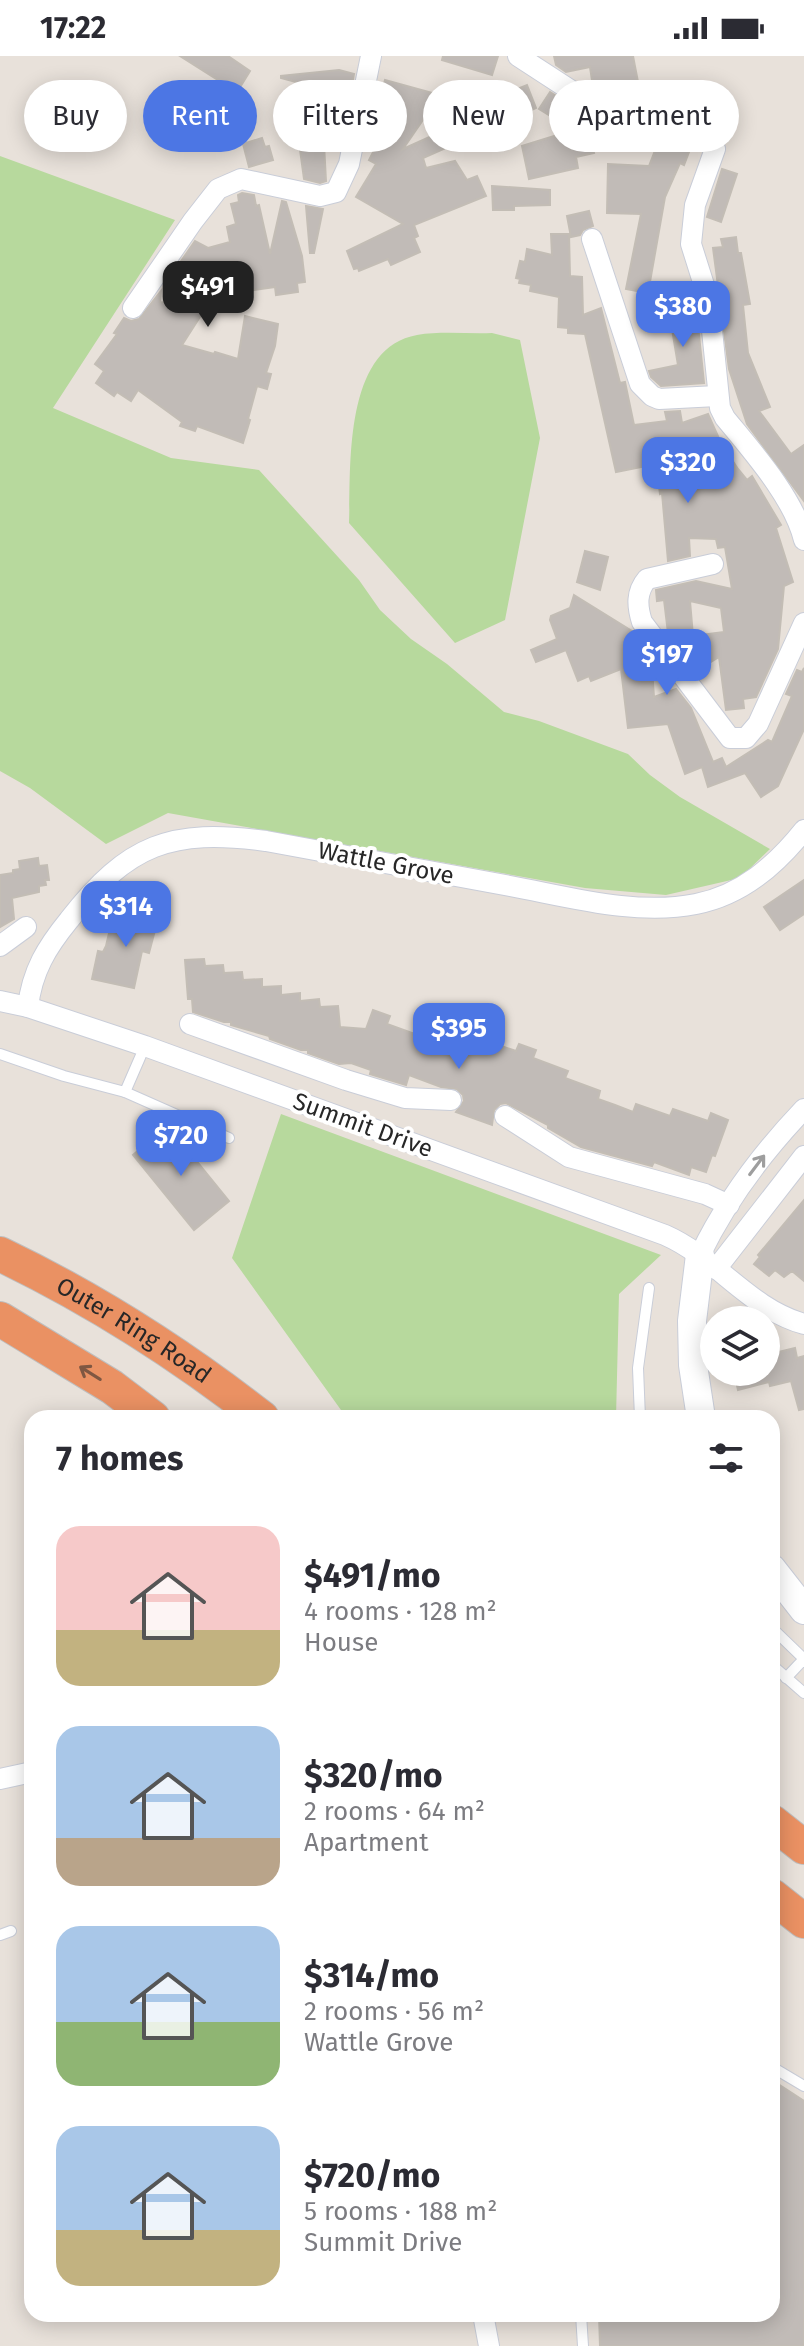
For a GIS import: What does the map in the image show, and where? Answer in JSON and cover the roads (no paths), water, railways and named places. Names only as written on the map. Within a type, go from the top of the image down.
[{"type":"highway","name":"Outer Ring Road","points":[[0,1254],[67,1287],[151,1337],[251,1410]]},
{"type":"highway","points":[[0,1319],[112,1387],[142,1410]]},
{"type":"highway","points":[[780,1828],[804,1847]]},
{"type":"highway","points":[[780,1902],[804,1921]]},
{"type":"main road","points":[[700,1410],[693,1365],[692,1321],[705,1268]]},
{"type":"main road","points":[[780,1579],[804,1610]]},
{"type":"street","points":[[133,308],[218,189],[241,179],[320,196],[336,192],[349,164],[371,56]]},
{"type":"street","points":[[518,56],[555,80]]},
{"type":"street","points":[[714,152],[695,205],[691,244],[710,310],[717,396],[725,418],[770,476],[794,516],[804,540]]},
{"type":"street","points":[[592,239],[640,384],[659,399],[717,396]]},
{"type":"street","points":[[713,564],[647,579],[642,585],[637,608],[642,622],[730,738],[746,738],[758,724],[804,623]]},
{"type":"street","name":"Wattle Grove","points":[[28,1007],[30,987],[42,957],[98,885],[118,865],[137,854],[181,838],[220,835],[266,841],[609,904],[668,907],[704,902],[738,889],[774,863],[804,830]]},
{"type":"street","points":[[0,946],[26,927]]},
{"type":"street","name":"Summit Drive","points":[[0,1001],[28,1007],[145,1046],[665,1235],[705,1268],[761,1305],[782,1317],[804,1324]]},
{"type":"street","points":[[190,1024],[405,1098],[451,1100]]},
{"type":"street","points":[[335,1114],[346,1080]]},
{"type":"street","points":[[705,1268],[729,1205],[758,1162],[804,1109]]},
{"type":"street","points":[[505,1116],[569,1157],[705,1194],[729,1205]]},
{"type":"street","points":[[705,1268],[804,1156]]},
{"type":"street","points":[[0,1779],[24,1774]]},
{"type":"street","points":[[484,2322],[489,2346]]},
{"type":"lane","points":[[125,1092],[145,1046]]},
{"type":"lane","points":[[0,1054],[64,1076],[125,1092],[229,1138]]},
{"type":"lane","points":[[640,1410],[638,1368],[649,1288]]},
{"type":"lane","points":[[780,1636],[804,1659],[786,1678]]},
{"type":"lane","points":[[780,1672],[804,1693]]},
{"type":"lane","points":[[780,2072],[804,2086]]},
{"type":"lane","points":[[582,2322],[583,2346]]}]
